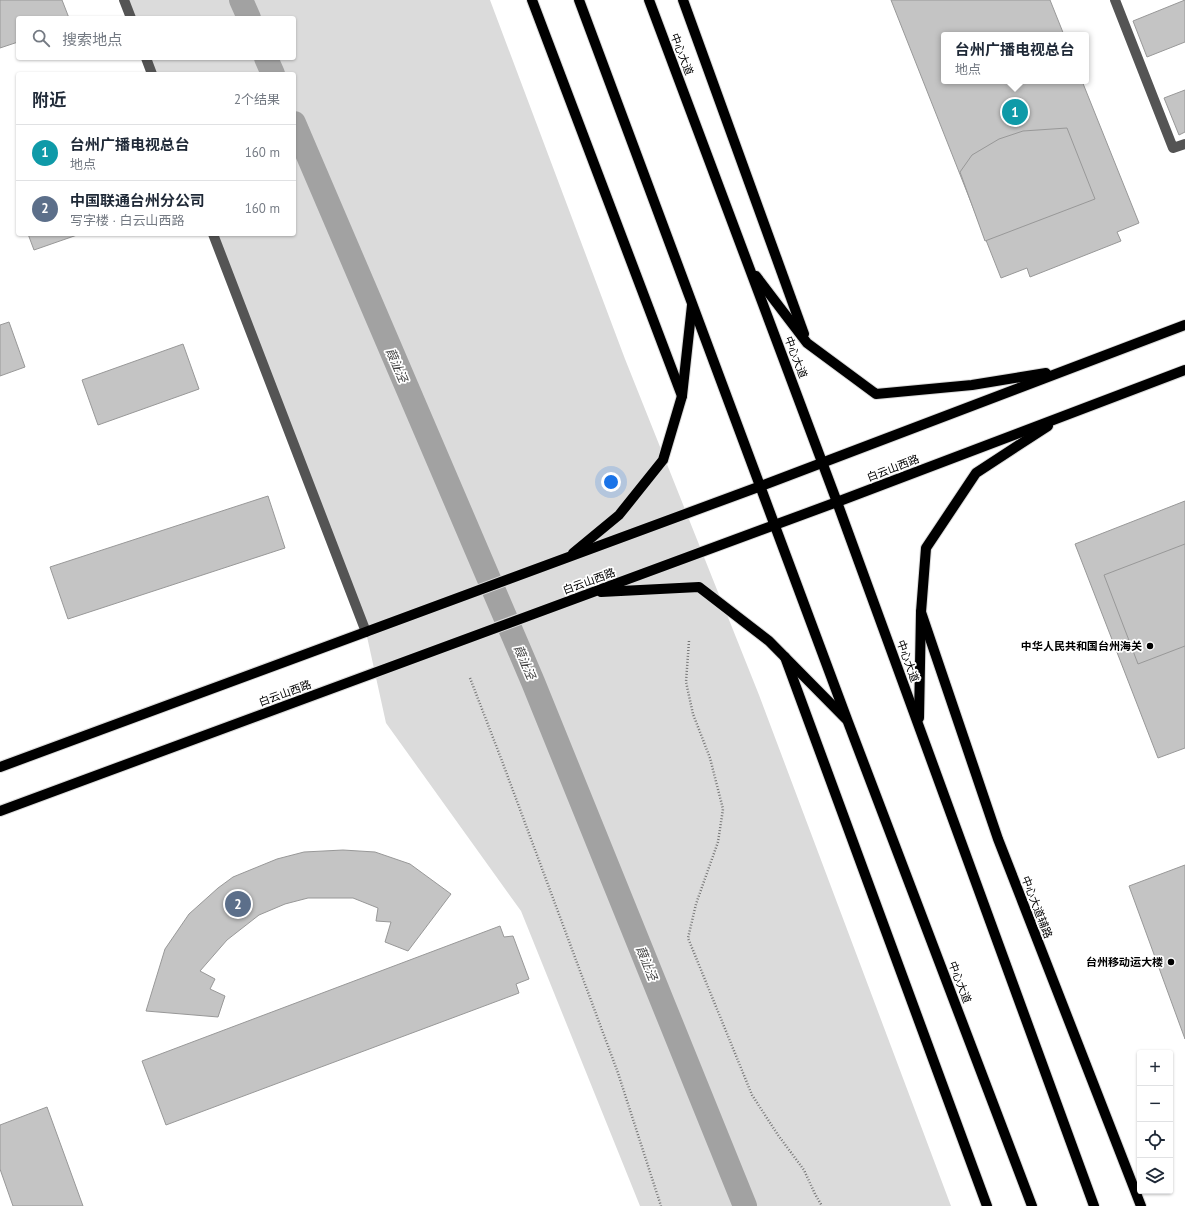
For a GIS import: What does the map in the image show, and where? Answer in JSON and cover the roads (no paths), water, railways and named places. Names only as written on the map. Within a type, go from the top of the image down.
[{"type":"main road","points":[[532,0],[682,396]]},
{"type":"main road","name":"中心大道","points":[[579,0],[848,722],[1032,1206]]},
{"type":"main road","name":"中心大道","points":[[649,0],[823,463],[1094,1206]]},
{"type":"main road","points":[[683,0],[807,343]]},
{"type":"main road","points":[[749,266],[807,343],[876,394],[972,386],[1070,369]]},
{"type":"main road","name":"中心大道","points":[[568,558],[618,515],[663,460],[682,396],[693,303]]},
{"type":"main road","points":[[0,767],[823,463],[1185,325]]},
{"type":"main road","name":"白云山西路","points":[[0,811],[837,502],[1185,370]]},
{"type":"main road","name":"中心大道","points":[[918,724],[921,612],[926,548],[976,473],[1065,415]]},
{"type":"main road","name":"中心大道","points":[[591,593],[700,587],[769,641],[848,722]]},
{"type":"main road","name":"中心大道辅路","points":[[921,612],[998,839],[1141,1206]]},
{"type":"main road","points":[[785,658],[987,1206]]},
{"type":"street","points":[[124,0],[130,16]]},
{"type":"street","points":[[1115,0],[1173,148],[1185,144]]},
{"type":"street","points":[[147,60],[151,72]]},
{"type":"street","points":[[214,236],[366,632]]},
{"type":"waterway","name":"葭沚泾","points":[[241,0],[248,16]]},
{"type":"waterway","name":"葭沚泾","points":[[267,60],[272,72]]},
{"type":"waterway","name":"葭沚泾","points":[[296,128],[533,682],[745,1206]]},
{"type":"place","name":"台州广播电视总台","points":[[1015,112]]},
{"type":"place","name":"中华人民共和国台州海关","points":[[1150,646]]},
{"type":"place","name":"中国联通台州分公司","points":[[238,904]]},
{"type":"place","name":"台州移动运大楼","points":[[1171,962]]}]
